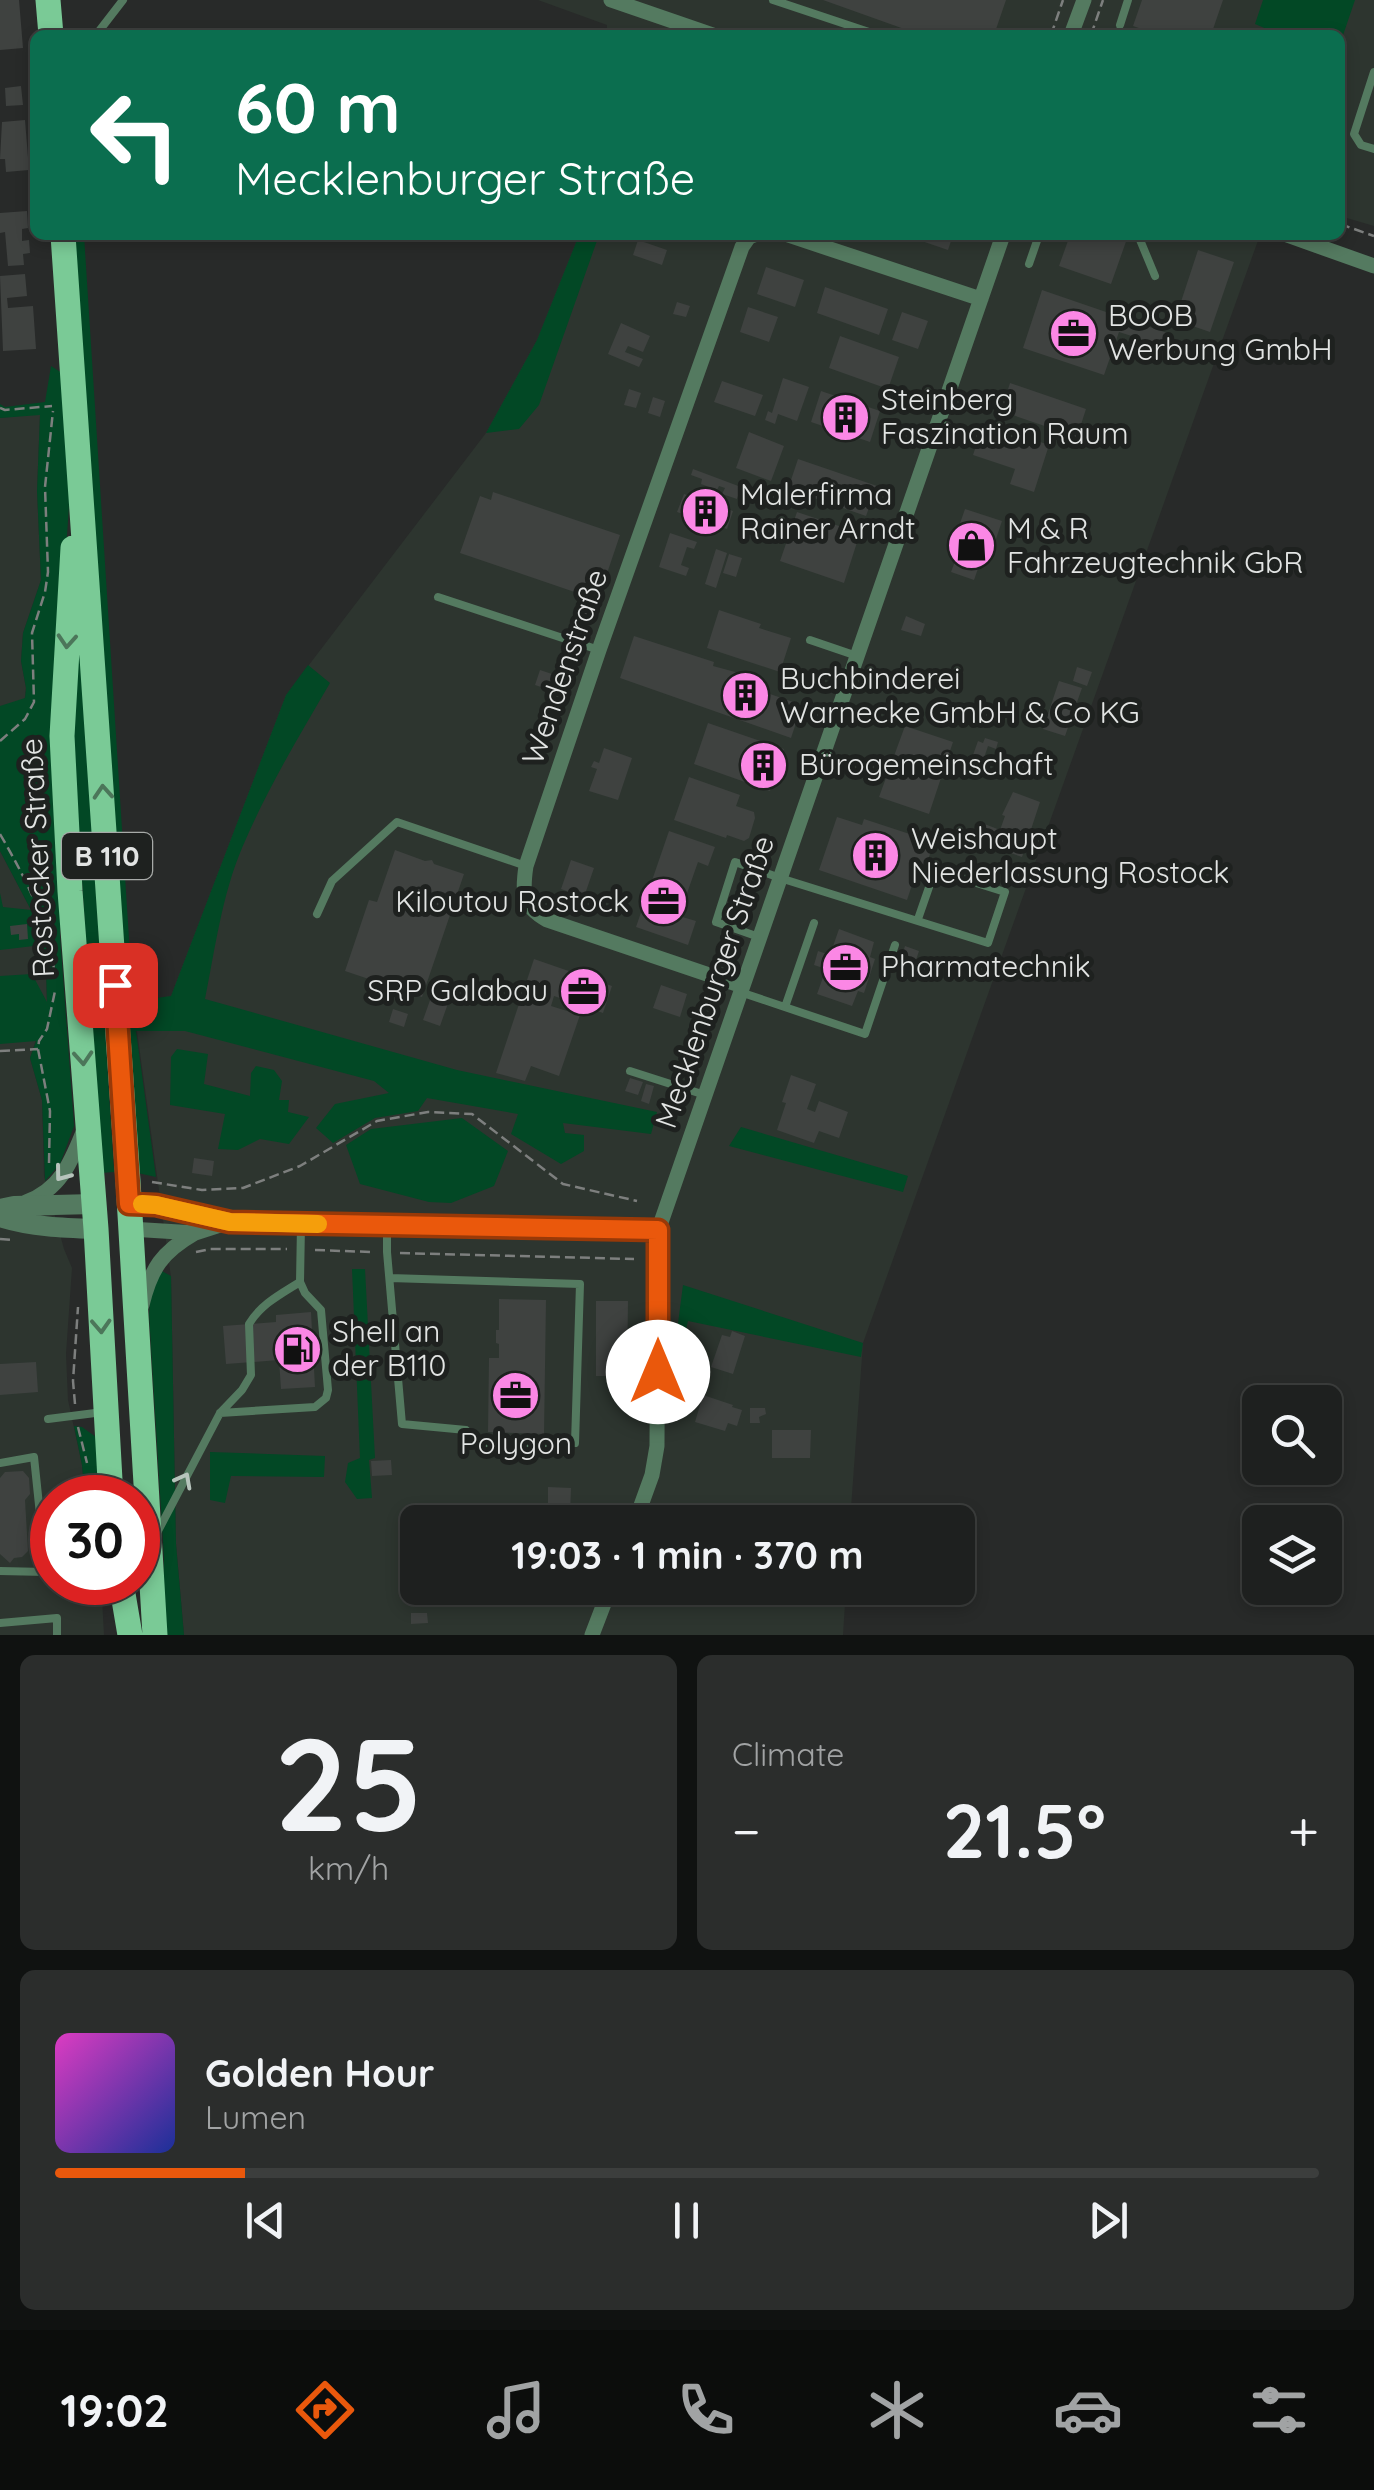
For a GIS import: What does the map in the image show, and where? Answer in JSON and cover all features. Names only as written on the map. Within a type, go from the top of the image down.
[{"type":"main road","points":[[48,0],[51,30]]},
{"type":"main road","name":"Rostocker Straße","points":[[64,240],[130,1217]]},
{"type":"main road","name":"Rostocker Straße","points":[[81,509],[73,545],[62,736],[95,1217]]},
{"type":"main road","points":[[95,1217],[130,1217]]},
{"type":"main road","name":"B 110","points":[[95,1217],[110,1475]]},
{"type":"main road","name":"B 110","points":[[130,1217],[145,1475]]},
{"type":"main road","points":[[125,1605],[130,1635]]},
{"type":"main road","name":"B 110","points":[[152,1605],[154,1635]]},
{"type":"street","points":[[611,0],[698,30]]},
{"type":"street","points":[[1073,30],[1084,0]]},
{"type":"street","name":"Wendenstraße","points":[[741,989],[547,920],[533,912],[523,886],[526,866],[599,650],[747,240]]},
{"type":"street","points":[[803,240],[981,299]]},
{"type":"street","name":"Mecklenburger Straße","points":[[642,1505],[657,1446],[658,1230],[1001,240]]},
{"type":"street","points":[[1302,240],[1374,266]]},
{"type":"street","points":[[5,1211],[46,1192],[60,1179],[88,1122]]},
{"type":"street","points":[[130,1217],[156,1205],[230,1222],[658,1230]]},
{"type":"street","points":[[5,1211],[95,1217]]},
{"type":"street","points":[[130,1217],[195,1233]]},
{"type":"street","points":[[136,1328],[152,1271],[167,1252],[195,1233],[230,1222]]},
{"type":"street","points":[[592,1635],[603,1605]]},
{"type":"lane","points":[[100,30],[123,0]]},
{"type":"lane","points":[[773,0],[863,30]]},
{"type":"lane","points":[[1120,26],[1128,0]]},
{"type":"lane","points":[[1374,72],[1354,134],[1362,145],[1374,149]]},
{"type":"lane","points":[[1029,264],[1037,240]]},
{"type":"lane","points":[[1140,240],[1155,276]]},
{"type":"lane","points":[[438,597],[599,650]]},
{"type":"lane","points":[[810,640],[857,656]]},
{"type":"lane","points":[[317,914],[332,882],[397,822],[526,866]]},
{"type":"lane","points":[[759,937],[716,922],[735,862],[988,943],[1004,892],[935,870],[918,920]]},
{"type":"lane","points":[[786,1007],[814,923]]},
{"type":"lane","points":[[741,989],[865,1034],[895,945]]},
{"type":"lane","points":[[630,1071],[705,1095]]},
{"type":"lane","points":[[220,1412],[314,1407],[326,1398],[321,1310],[300,1282],[301,1224]]},
{"type":"lane","points":[[387,1225],[390,1278],[402,1424],[466,1430],[479,1443],[576,1443],[580,1284],[390,1278]]},
{"type":"lane","points":[[160,1527],[220,1412],[242,1390],[250,1375],[252,1318],[300,1282]]},
{"type":"lane","points":[[48,1419],[105,1412]]},
{"type":"lane","points":[[0,1463],[34,1457],[46,1572],[0,1570]]},
{"type":"lane","points":[[0,1623],[56,1618],[57,1635]]},
{"type":"path","points":[[1053,30],[1063,0]]},
{"type":"path","points":[[1093,30],[1103,0]]},
{"type":"path","points":[[1345,226],[1374,236]]},
{"type":"path","points":[[0,408],[54,406],[45,487],[48,572],[32,633],[34,702],[25,719],[0,741]]},
{"type":"path","points":[[0,834],[27,881],[48,936],[54,968]]},
{"type":"path","points":[[56,984],[47,1029],[39,1040],[38,1060],[50,1110],[48,1160],[52,1172],[60,1179]]},
{"type":"path","points":[[0,1050],[38,1049]]},
{"type":"path","points":[[146,1181],[202,1190],[243,1188],[300,1166],[377,1121],[428,1112],[472,1114],[564,1184],[637,1200]]},
{"type":"path","points":[[79,1293],[73,1381],[76,1415],[88,1465]]},
{"type":"shaded area","points":[[538,0],[1374,0],[1374,226],[1345,217],[1345,30],[607,30],[607,25]]},
{"type":"shaded area","points":[[577,240],[1258,240],[863,1343],[851,1505],[400,1505],[400,1605],[845,1605],[843,1635],[184,1635],[176,1544],[171,1277],[133,1002],[171,996],[286,695],[486,433],[537,340]]},
{"type":"shaded area","points":[[40,414],[37,491],[41,580],[23,633],[23,711],[0,731],[0,418]]},
{"type":"shaded area","points":[[0,851],[39,925],[46,971],[47,1005],[30,1058],[42,1100],[44,1176],[72,1268],[66,1354],[68,1400],[83,1475],[30,1475],[30,1605],[102,1605],[104,1635],[0,1635]]},
{"type":"green space","points":[[1263,0],[1355,0],[1345,30],[1269,30],[1255,24]]},
{"type":"green space","points":[[72,240],[84,240],[133,1001],[171,996],[286,695],[308,665],[330,683],[272,785],[242,848],[224,903],[205,999],[457,1070],[657,1112],[651,1134],[563,1123],[565,1133],[584,1135],[584,1151],[561,1164],[511,1134],[518,1114],[427,1098],[418,1111],[375,1118],[333,1143],[316,1128],[335,1104],[389,1093],[374,1081],[185,1031],[136,1031],[156,1177],[133,1172]]},
{"type":"green space","points":[[577,240],[597,240],[539,405],[519,429],[486,433],[537,340]]},
{"type":"green space","points":[[51,366],[62,373],[70,491],[57,683],[64,874],[60,936],[74,1126],[60,1164],[45,1181],[42,1100],[30,1058],[36,1041],[0,1044],[0,976],[32,974],[47,1002],[42,945],[0,950],[0,893],[3,907],[31,910],[0,851],[0,706],[25,698],[23,633],[41,580],[37,491],[40,415],[0,418],[0,404],[5,407],[45,402]]},
{"type":"green space","points":[[78,610],[114,1172],[101,1173],[79,834],[69,759]]},
{"type":"green space","points":[[177,1049],[208,1054],[204,1084],[250,1096],[251,1073],[256,1066],[274,1070],[282,1081],[279,1100],[289,1100],[288,1112],[309,1117],[289,1144],[260,1139],[238,1150],[218,1149],[225,1114],[170,1105],[171,1057]]},
{"type":"green space","points":[[462,1118],[508,1151],[494,1186],[451,1203],[429,1202],[360,1184],[346,1145],[371,1129]]},
{"type":"green space","points":[[741,1127],[908,1176],[903,1192],[729,1146]]},
{"type":"green space","points":[[352,1269],[365,1269],[375,1458],[369,1460],[372,1498],[357,1499],[345,1482],[348,1463],[360,1458]]},
{"type":"green space","points":[[160,1270],[171,1276],[176,1544],[184,1635],[161,1635],[164,1558],[149,1314],[151,1292]]},
{"type":"green space","points":[[683,1285],[863,1343],[861,1357],[688,1321],[685,1333],[677,1331]]},
{"type":"green space","points":[[74,1426],[96,1437],[100,1475],[83,1475]]},
{"type":"green space","points":[[210,1452],[325,1456],[324,1477],[231,1476],[225,1503],[210,1500]]},
{"type":"building","points":[[0,0],[19,0],[23,48],[0,50]]},
{"type":"building","points":[[823,0],[1006,0],[996,30],[907,30]]},
{"type":"building","points":[[1142,0],[1223,0],[1213,30],[1145,30],[1133,26]]},
{"type":"building","points":[[21,86],[23,105],[6,106],[5,88]]},
{"type":"building","points":[[25,120],[29,170],[6,172],[5,159],[0,159],[2,122]]},
{"type":"building","points":[[27,211],[28,228],[22,229],[22,241],[29,240],[30,253],[23,254],[24,265],[8,266],[0,213]]},
{"type":"building","points":[[638,240],[667,250],[662,265],[633,255]]},
{"type":"building","points":[[919,240],[951,240],[948,250]]},
{"type":"building","points":[[1068,240],[1127,240],[1111,284],[1059,266]]},
{"type":"building","points":[[1198,250],[1234,262],[1210,332],[1175,320]]},
{"type":"building","points":[[766,267],[804,280],[795,307],[757,294]]},
{"type":"building","points":[[25,274],[27,296],[7,298],[8,308],[33,306],[36,349],[3,351],[0,276]]},
{"type":"building","points":[[825,287],[888,309],[879,335],[817,313]]},
{"type":"building","name":"BOOB Werbung GmbH","points":[[1042,290],[1173,335],[1165,359],[1138,349],[1141,339],[1119,332],[1104,375],[1023,348]]},
{"type":"building","points":[[677,302],[690,306],[686,317],[673,314]]},
{"type":"building","points":[[748,307],[778,317],[769,342],[740,332]]},
{"type":"building","points":[[902,312],[928,321],[918,349],[892,340]]},
{"type":"building","points":[[621,323],[650,336],[643,352],[628,346],[625,352],[643,359],[639,367],[608,354]]},
{"type":"building","points":[[840,336],[899,357],[888,389],[829,368]]},
{"type":"building","points":[[783,378],[809,387],[797,421],[778,414],[775,424],[765,420],[768,411],[772,413]]},
{"type":"building","points":[[722,381],[763,395],[755,416],[714,402]]},
{"type":"building","points":[[1010,383],[1086,409],[1077,437],[1001,411]]},
{"type":"building","points":[[629,389],[641,393],[636,408],[624,405]]},
{"type":"building","name":"Steinberg Faszination Raum","points":[[821,391],[880,411],[870,442],[811,422]]},
{"type":"building","points":[[653,397],[665,401],[660,417],[648,413]]},
{"type":"building","points":[[982,428],[1024,442],[1026,437],[1049,445],[1034,492],[1010,484],[1015,469],[973,455]]},
{"type":"building","points":[[749,432],[784,446],[771,481],[736,468]]},
{"type":"building","points":[[798,459],[877,486],[866,516],[788,489]]},
{"type":"building","points":[[693,469],[741,487],[737,499],[722,494],[725,488],[719,486],[717,490],[701,484],[702,479],[691,475]]},
{"type":"building","points":[[493,492],[620,535],[598,600],[460,553],[480,496],[491,500]]},
{"type":"building","name":"Malerfirma Rainer Arndt","points":[[684,494],[733,511],[727,529],[677,512]]},
{"type":"building","name":"M & R Fahrzeugtechnik GbR","points":[[965,509],[1002,521],[993,548],[981,544],[974,580],[951,572],[966,539],[956,535]]},
{"type":"building","points":[[797,512],[860,533],[844,583],[780,561]]},
{"type":"building","points":[[670,533],[697,542],[694,549],[687,547],[681,565],[689,568],[686,576],[659,567]]},
{"type":"building","points":[[716,549],[727,553],[716,588],[705,584]]},
{"type":"building","points":[[729,554],[742,558],[736,577],[723,573]]},
{"type":"building","points":[[581,609],[593,613],[588,627],[577,623]]},
{"type":"building","points":[[719,610],[791,638],[780,672],[707,648]]},
{"type":"building","points":[[906,616],[925,624],[921,636],[901,630]]},
{"type":"building","points":[[634,636],[750,676],[747,686],[802,705],[791,738],[620,678]]},
{"type":"building","points":[[1077,667],[1092,672],[1087,686],[1073,681]]},
{"type":"building","points":[[540,670],[570,680],[565,695],[535,685]]},
{"type":"building","points":[[1059,681],[1082,688],[1065,736],[1043,729]]},
{"type":"building","points":[[708,723],[784,749],[770,791],[694,764]]},
{"type":"building","points":[[905,726],[953,742],[929,814],[879,797]]},
{"type":"building","points":[[985,738],[998,742],[996,749],[988,746],[984,758],[973,755],[978,741],[983,743]]},
{"type":"building","points":[[604,748],[632,758],[618,800],[589,791],[597,769],[591,767],[594,761],[599,763]]},
{"type":"building","points":[[689,777],[740,795],[736,806],[754,812],[749,838],[726,838],[674,820]]},
{"type":"building","points":[[1013,792],[1040,802],[1022,857],[976,841],[982,823],[1000,830]]},
{"type":"building","name":"Weishaupt Niederlassung Rostock","points":[[837,817],[862,825],[864,819],[934,842],[922,878],[915,876],[907,900],[819,870]]},
{"type":"building","points":[[669,831],[715,847],[708,866],[698,862],[679,916],[696,921],[688,945],[636,927]]},
{"type":"building","points":[[395,850],[464,874],[422,997],[345,971],[369,900],[377,902]]},
{"type":"building","points":[[571,860],[594,868],[584,897],[561,889]]},
{"type":"building","points":[[27,924],[28,939],[19,940],[19,934],[11,935],[10,926]]},
{"type":"building","name":"Pharmatechnik","points":[[839,929],[874,942],[870,957],[875,959],[864,993],[858,991],[852,1006],[817,994],[826,969],[814,965],[818,951],[830,955]]},
{"type":"building","points":[[905,946],[919,951],[912,972],[898,967]]},
{"type":"building","points":[[534,959],[612,986],[603,1013],[554,996],[551,1006],[580,1015],[559,1076],[531,1066],[525,1081],[496,1073]]},
{"type":"building","points":[[661,985],[687,994],[680,1017],[653,1008]]},
{"type":"building","points":[[434,989],[451,995],[440,1026],[423,1020]]},
{"type":"building","points":[[393,1009],[408,1014],[404,1027],[389,1022]]},
{"type":"building","points":[[791,1075],[816,1084],[807,1109],[815,1112],[819,1101],[848,1112],[839,1138],[819,1131],[814,1143],[777,1130]]},
{"type":"building","points":[[630,1078],[643,1082],[638,1095],[625,1091]]},
{"type":"building","points":[[646,1084],[654,1086],[649,1104],[641,1101]]},
{"type":"building","points":[[194,1158],[214,1161],[212,1176],[192,1173]]},
{"type":"building","name":"Polygon","points":[[499,1299],[546,1300],[544,1434],[488,1432],[489,1358],[499,1358]]},
{"type":"building","points":[[596,1301],[628,1301],[627,1376],[596,1376]]},
{"type":"building","points":[[311,1312],[315,1387],[281,1389],[279,1360],[226,1364],[223,1326],[276,1322],[276,1315]]},
{"type":"building","points":[[732,1331],[745,1336],[733,1374],[711,1367],[722,1335],[730,1337]]},
{"type":"building","points":[[36,1362],[38,1392],[0,1395],[0,1364]]},
{"type":"building","points":[[703,1395],[742,1410],[737,1426],[728,1423],[725,1431],[695,1422]]},
{"type":"building","points":[[750,1408],[765,1408],[760,1423],[750,1423]]},
{"type":"building","points":[[772,1430],[811,1430],[810,1458],[772,1458]]},
{"type":"building","points":[[391,1460],[392,1475],[372,1476],[371,1461]]},
{"type":"building","points":[[23,1471],[29,1478],[30,1494],[25,1500],[28,1551],[10,1563],[0,1554],[0,1478],[5,1472]]},
{"type":"building","points":[[548,1487],[571,1488],[570,1505],[508,1505],[508,1503],[548,1503]]},
{"type":"building","points":[[472,1605],[559,1605],[559,1607]]},
{"type":"building","points":[[411,1613],[427,1613],[428,1623],[411,1624]]},
{"type":"slow traffic","points":[[142,1204],[230,1222],[318,1224]]},
{"type":"place","name":"BOOB Werbung GmbH","points":[[1073,333]]},
{"type":"place","name":"Steinberg Faszination Raum","points":[[846,417]]},
{"type":"place","name":"Malerfirma Rainer Arndt","points":[[705,512]]},
{"type":"place","name":"M & R Fahrzeugtechnik GbR","points":[[972,546]]},
{"type":"place","name":"Buchbinderei Warnecke GmbH & Co KG","points":[[745,696]]},
{"type":"place","name":"Bürogemeinschaft","points":[[764,765]]},
{"type":"place","name":"Weishaupt Niederlassung Rostock","points":[[876,856]]},
{"type":"place","name":"Kiloutou Rostock","points":[[664,902]]},
{"type":"place","name":"Pharmatechnik","points":[[846,967]]},
{"type":"place","name":"SRP Galabau","points":[[583,991]]},
{"type":"place","name":"Shell an der B110","points":[[297,1349]]},
{"type":"place","name":"Polygon","points":[[516,1395]]},
{"type":"route","points":[[115,985],[129,1204],[156,1205],[230,1222],[658,1230],[658,1372]]}]
